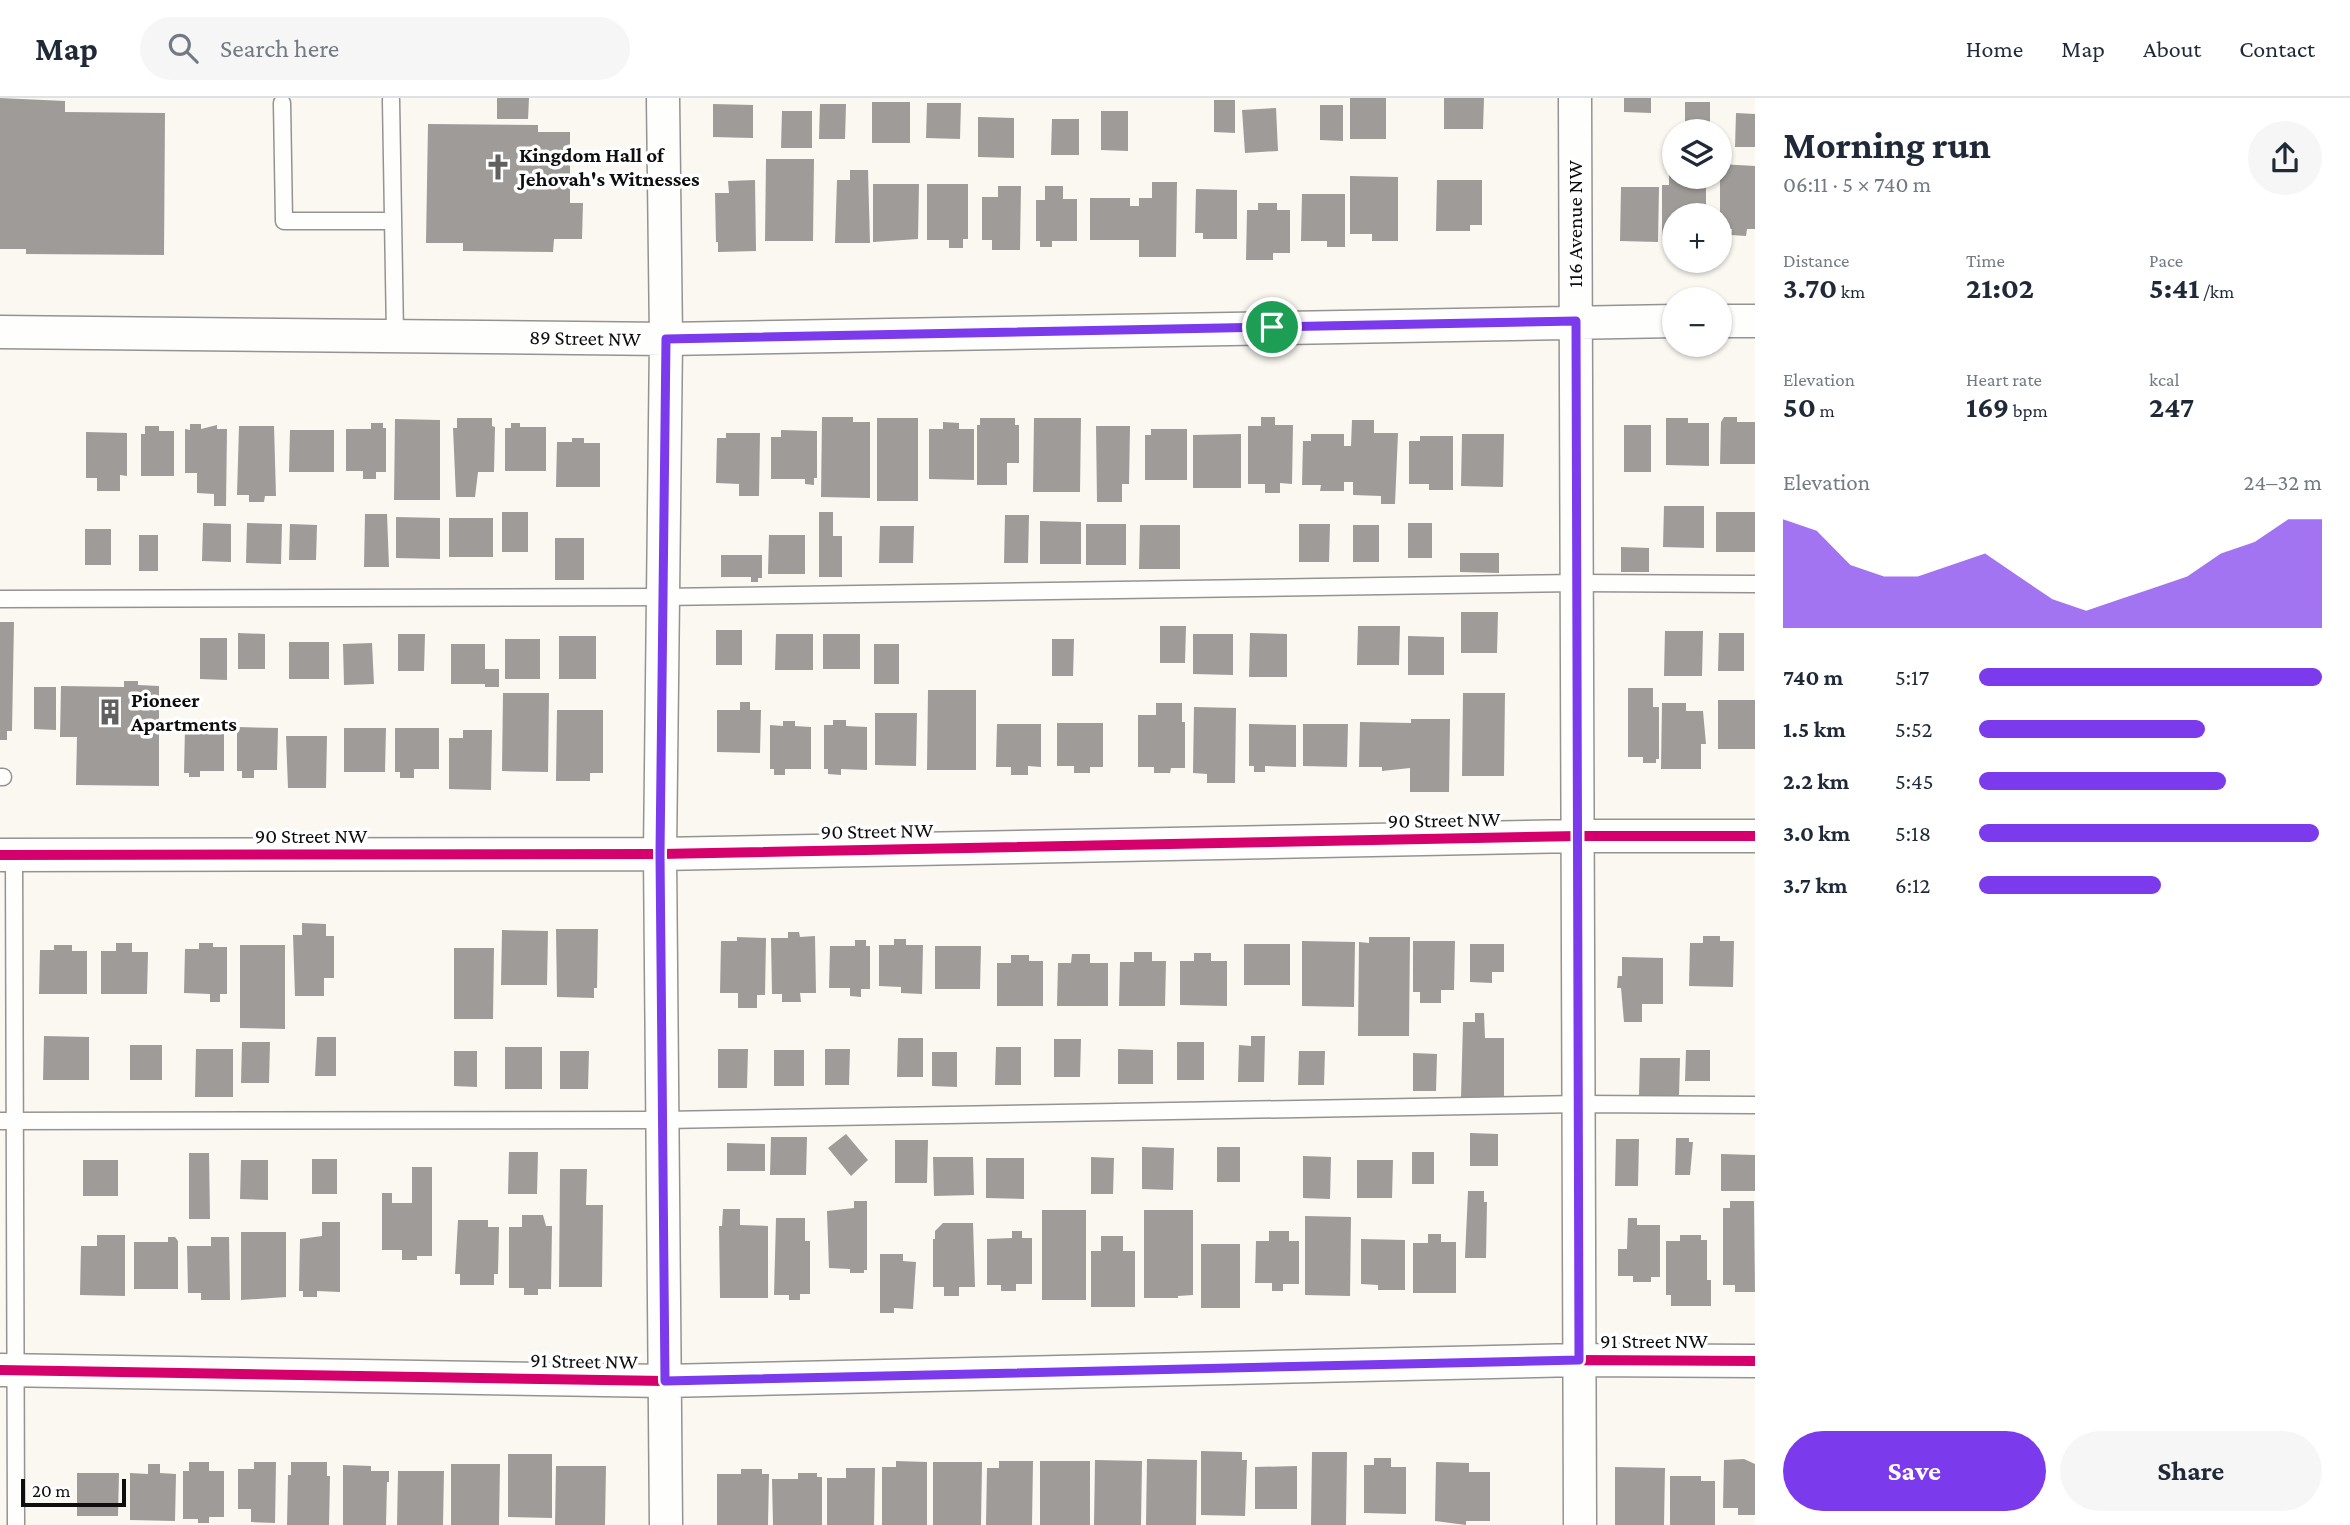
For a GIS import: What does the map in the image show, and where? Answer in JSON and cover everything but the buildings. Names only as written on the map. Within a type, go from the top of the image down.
[{"type":"street","points":[[663,98],[666,339],[660,854],[666,1525]]},
{"type":"street","name":"116 Avenue NW","points":[[1575,98],[1580,1525]]},
{"type":"street","name":"89 Street NW","points":[[0,332],[666,339],[1662,321]]},
{"type":"street","points":[[1732,321],[1755,321]]},
{"type":"street","name":"90 Street NW","points":[[7,855],[660,854],[1578,836],[1755,836]]},
{"type":"street","name":"91 Street NW","points":[[8,1370],[665,1381],[1579,1360],[1755,1361]]},
{"type":"lane","points":[[391,100],[395,335]]},
{"type":"lane","points":[[282,103],[284,222],[393,221]]},
{"type":"lane","points":[[0,599],[662,597],[1577,583],[1755,584]]},
{"type":"lane","points":[[7,855],[8,1370],[16,1525]]},
{"type":"lane","points":[[8,1121],[664,1120],[1578,1104],[1755,1105]]},
{"type":"cycle path","points":[[0,855],[660,854],[1578,836],[1755,836]]},
{"type":"cycle path","points":[[0,1370],[665,1381],[1579,1360],[1755,1361]]},
{"type":"place","name":"Kingdom Hall of Jehovah's Witnesses","points":[[498,167]]},
{"type":"place","name":"Pioneer Apartments","points":[[110,712]]},
{"type":"route","points":[[1576,321],[1579,1360],[665,1381],[660,854],[666,339],[1272,327],[1576,321]]}]
